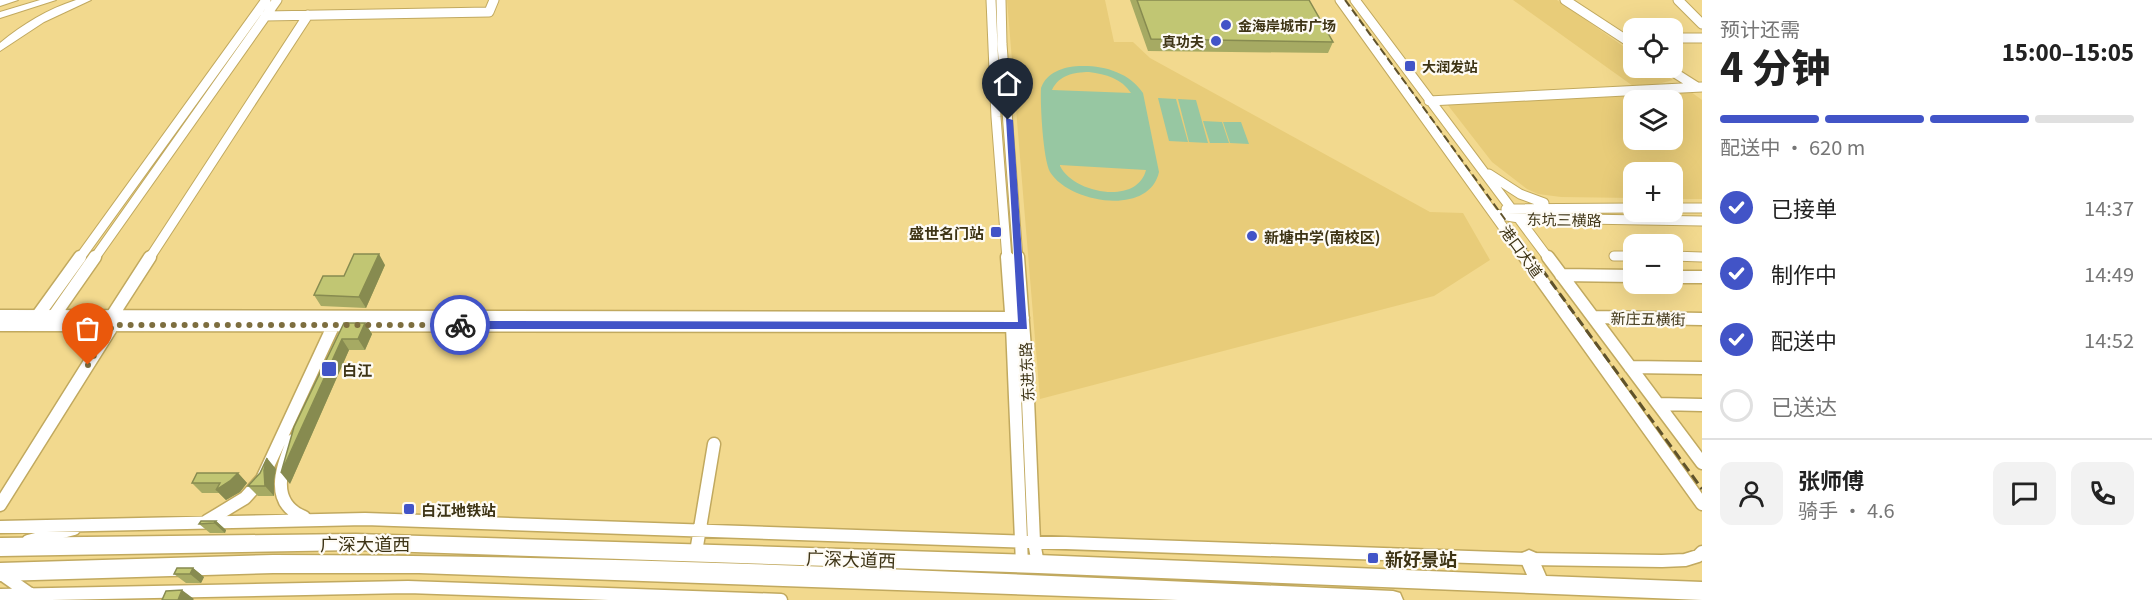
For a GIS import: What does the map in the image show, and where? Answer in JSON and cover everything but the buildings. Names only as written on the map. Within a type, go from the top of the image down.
[{"type":"highway","name":"广深大道西","points":[[2,547],[356,542],[1030,564],[1702,591]]},
{"type":"highway","points":[[1529,559],[1540,583]]},
{"type":"highway","name":"广深大道西","points":[[0,573],[273,564],[397,564],[658,571],[1393,600]]},
{"type":"main road","points":[[0,3],[13,0]]},
{"type":"main road","points":[[0,15],[51,0]]},
{"type":"main road","points":[[0,48],[35,22],[86,0]]},
{"type":"street","points":[[0,325],[34,320],[266,0]]},
{"type":"street","points":[[50,321],[277,0]]},
{"type":"street","points":[[486,12],[489,0]]},
{"type":"street","points":[[486,12],[495,0]]},
{"type":"street","name":"东进东路","points":[[991,0],[996,117],[1017,322]]},
{"type":"street","name":"东进东路","points":[[1001,0],[1030,564]]},
{"type":"street","name":"港口大道","points":[[1340,0],[1702,504]]},
{"type":"street","name":"港口大道","points":[[1355,0],[1658,404],[1697,449],[1702,463]]},
{"type":"street","points":[[1565,0],[1623,38]]},
{"type":"street","points":[[1577,0],[1623,30]]},
{"type":"street","points":[[1677,0],[1702,24]]},
{"type":"street","points":[[265,16],[486,12]]},
{"type":"street","points":[[0,505],[113,321],[308,15]]},
{"type":"street","points":[[1683,38],[1702,38]]},
{"type":"street","points":[[1683,72],[1701,87]]},
{"type":"street","points":[[1683,77],[1701,87]]},
{"type":"street","points":[[1429,101],[1701,87]]},
{"type":"street","points":[[1479,167],[1527,198],[1564,207]]},
{"type":"street","name":"东坑三横路","points":[[1495,213],[1510,207],[1623,208]]},
{"type":"street","points":[[1683,208],[1702,208]]},
{"type":"street","name":"东坑三横路","points":[[1495,213],[1519,218],[1702,221]]},
{"type":"street","points":[[1614,255],[1623,255]]},
{"type":"street","points":[[1683,256],[1702,257]]},
{"type":"street","points":[[1561,275],[1623,276]]},
{"type":"street","points":[[1683,277],[1702,277]]},
{"type":"street","points":[[0,316],[50,321],[1017,322]]},
{"type":"street","name":"新庄五横街","points":[[1593,317],[1702,319]]},
{"type":"street","points":[[313,519],[292,514],[283,504],[280,484],[285,458],[341,321]]},
{"type":"street","points":[[206,521],[245,498],[262,479],[341,321]]},
{"type":"street","points":[[1630,366],[1702,368]]},
{"type":"street","points":[[1658,404],[1702,405]]},
{"type":"street","points":[[696,552],[714,444]]},
{"type":"street","points":[[0,527],[313,519],[1529,559],[1662,561],[1685,560],[1698,556],[1702,552]]},
{"type":"street","points":[[2,547],[94,524]]},
{"type":"street","points":[[653,595],[658,571]]},
{"type":"street","points":[[0,573],[30,594]]},
{"type":"street","points":[[0,596],[408,586],[781,600]]},
{"type":"shaded area","name":"新塘中学(南校区)","points":[[1007,0],[1105,0],[1114,42],[1133,42],[1150,58],[1430,212],[1463,213],[1490,260],[1434,296],[1040,399]]},
{"type":"shaded area","points":[[1513,0],[1557,0],[1623,46],[1623,78],[1670,78],[1673,80],[1650,86],[1633,86]]},
{"type":"shaded area","points":[[1683,92],[1691,92],[1702,100],[1702,199],[1683,199],[1683,162],[1623,162],[1623,198],[1561,197],[1538,194],[1527,189],[1492,162],[1447,104],[1623,95],[1623,150],[1683,150]]},
{"type":"green space","points":[[1088,66],[1115,71],[1130,80],[1143,93],[1159,172],[1152,186],[1140,195],[1125,200],[1090,197],[1060,183],[1050,172],[1044,144],[1041,88],[1051,74],[1073,67]],"holes":[[[1089,72],[1113,78],[1131,93],[1052,90],[1068,75]],[[1060,165],[1146,170],[1140,181],[1131,188],[1118,192],[1104,192],[1078,183]]]},
{"type":"green space","points":[[1158,98],[1176,99],[1188,142],[1169,141]]},
{"type":"green space","points":[[1178,99],[1196,100],[1208,143],[1189,142]]},
{"type":"green space","points":[[1203,121],[1222,122],[1229,143],[1210,143]]},
{"type":"green space","points":[[1223,122],[1241,122],[1249,144],[1230,143]]},
{"type":"railway","points":[[1345,0],[1534,259]]},
{"type":"railway","points":[[1533,257],[1702,489]]},
{"type":"way so far","points":[[88,365],[113,325],[460,325]]},
{"type":"place","name":"金海岸城市广场","points":[[1226,25]]},
{"type":"place","name":"真功夫","points":[[1216,41]]},
{"type":"place","name":"大润发站","points":[[1410,66]]},
{"type":"place","name":"盛世名门站","points":[[996,232]]},
{"type":"place","name":"新塘中学(南校区)","points":[[1252,236]]},
{"type":"place","name":"白江","points":[[329,369]]},
{"type":"place","name":"白江地铁站","points":[[409,509]]},
{"type":"place","name":"新好景站","points":[[1373,558]]},
{"type":"route","points":[[460,325],[1023,326],[1008,120]]}]
